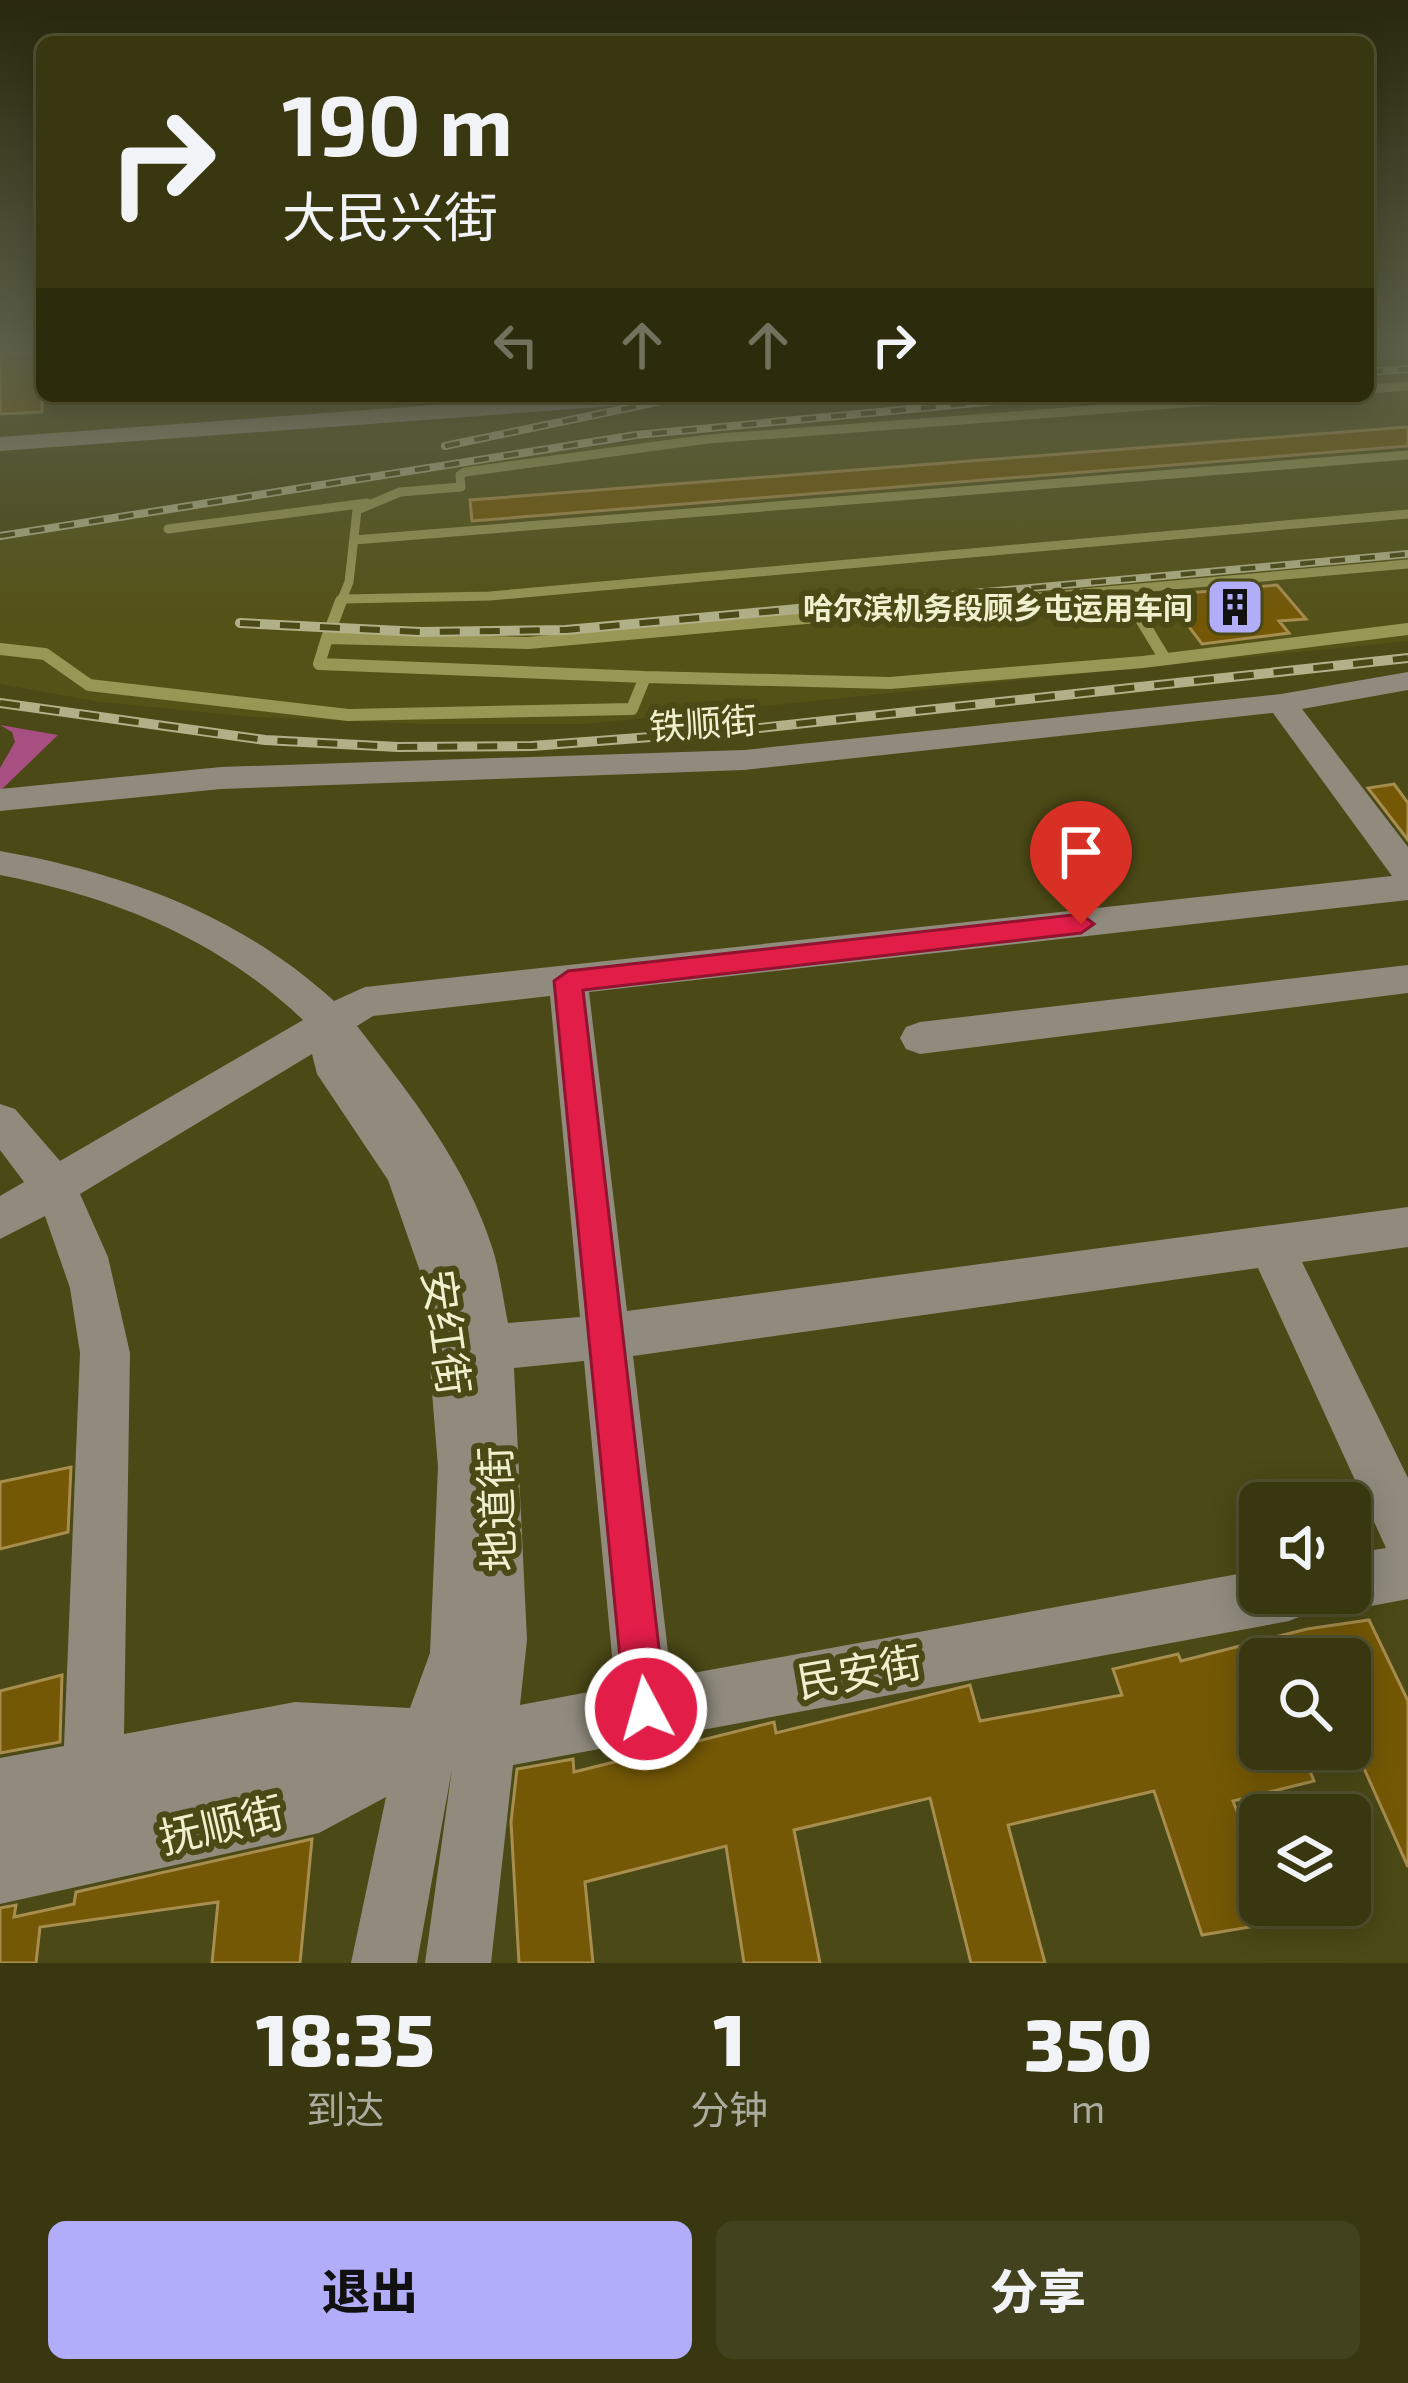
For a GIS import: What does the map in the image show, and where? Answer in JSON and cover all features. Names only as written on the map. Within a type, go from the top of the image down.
[{"type":"main road","points":[[3,441],[33,439]]},
{"type":"main road","points":[[3,441],[38,439]]},
{"type":"main road","points":[[3,441],[49,439]]},
{"type":"main road","name":"铁顺街","points":[[0,800],[221,778],[744,760],[1281,703],[1408,681]]},
{"type":"main road","points":[[1281,703],[1408,872]]},
{"type":"main road","points":[[0,863],[109,887],[201,926],[269,967],[332,1022]]},
{"type":"main road","points":[[0,1219],[365,1002],[1408,887]]},
{"type":"main road","points":[[920,1038],[1408,979]]},
{"type":"main road","points":[[568,981],[646,1709]]},
{"type":"main road","name":"地道街","points":[[332,1022],[393,1104],[448,1193],[470,1251],[488,1348],[500,1640],[455,1740],[458,1963]]},
{"type":"main road","name":"安红街","points":[[332,1022],[332,1063],[406,1173],[447,1280],[464,1467],[455,1740],[384,1963]]},
{"type":"main road","points":[[0,1121],[29,1150],[88,1259],[105,1353],[93,1768]]},
{"type":"main road","points":[[488,1348],[1408,1226]]},
{"type":"main road","points":[[1271,1245],[1408,1536]]},
{"type":"main road","points":[[1371,1578],[1408,1572]]},
{"type":"main road","name":"民安街","points":[[455,1740],[1239,1602]]},
{"type":"main road","name":"抚顺街","points":[[0,1788],[296,1732],[455,1740]]},
{"type":"main road","name":"抚顺街","points":[[0,1831],[455,1740]]},
{"type":"main road","name":"抚顺街","points":[[0,1873],[319,1802],[455,1740]]},
{"type":"lane","points":[[168,529],[367,503],[400,492],[461,487],[460,475],[465,472],[713,439]]},
{"type":"lane","points":[[354,540],[1408,455]]},
{"type":"lane","points":[[367,503],[354,519],[343,599],[320,664],[890,682],[1165,659],[1408,628]]},
{"type":"lane","points":[[343,599],[490,596],[1408,514]]},
{"type":"lane","points":[[327,638],[528,644],[1408,564]]},
{"type":"lane","points":[[1123,590],[1165,659]]},
{"type":"lane","points":[[0,650],[45,654],[89,685],[348,715],[632,709],[644,677]]},
{"type":"shaded area","points":[[654,439],[1408,439],[1408,641],[585,724],[253,717],[100,702],[0,684],[0,540]]},
{"type":"shaded area","points":[[0,725],[58,735],[0,791],[0,768],[15,742],[12,732]]},
{"type":"building","points":[[1259,439],[1408,439],[1408,446],[472,521],[470,500]]},
{"type":"building","name":"哈尔滨机务段顾乡屯运用车间","points":[[1277,585],[1306,619],[1279,621],[1289,633],[1202,644],[1165,595]]},
{"type":"building","points":[[1394,784],[1408,803],[1408,840],[1368,788]]},
{"type":"building","points":[[71,1467],[68,1532],[0,1549],[0,1482]]},
{"type":"building","points":[[1369,1620],[1408,1701],[1408,1867],[1365,1770],[1371,1770],[1371,1638],[1272,1638]]},
{"type":"building","points":[[1239,1646],[1239,1770],[1310,1770],[1314,1781],[1261,1794],[1239,1794],[1233,1801],[1239,1817],[1239,1926],[1255,1926],[1202,1935],[1154,1791],[1008,1825],[1045,1963],[971,1963],[930,1798],[794,1830],[820,1963],[744,1963],[726,1846],[585,1882],[593,1963],[519,1963],[511,1822],[517,1769],[573,1759],[574,1772],[774,1722],[776,1733],[970,1685],[980,1721],[1122,1695],[1113,1669],[1178,1654],[1181,1661]]},
{"type":"building","points":[[62,1675],[60,1742],[0,1753],[0,1691]]},
{"type":"building","points":[[312,1839],[300,1963],[212,1963],[218,1902],[40,1927],[36,1963],[0,1963],[0,1908],[16,1905],[14,1917],[74,1904],[76,1892]]},
{"type":"railway","points":[[445,446],[481,439]]},
{"type":"railway","points":[[0,536],[613,439]]},
{"type":"railway","points":[[852,604],[1408,554]]},
{"type":"railway","points":[[852,604],[885,601]]},
{"type":"railway","points":[[240,623],[421,632],[566,630],[852,604]]},
{"type":"railway","points":[[0,703],[265,740],[398,747],[532,746],[731,731],[1408,658]]},
{"type":"place","name":"哈尔滨机务段顾乡屯运用车间","points":[[1235,607]]},
{"type":"route","points":[[646,1709],[568,981],[1081,924]]}]
